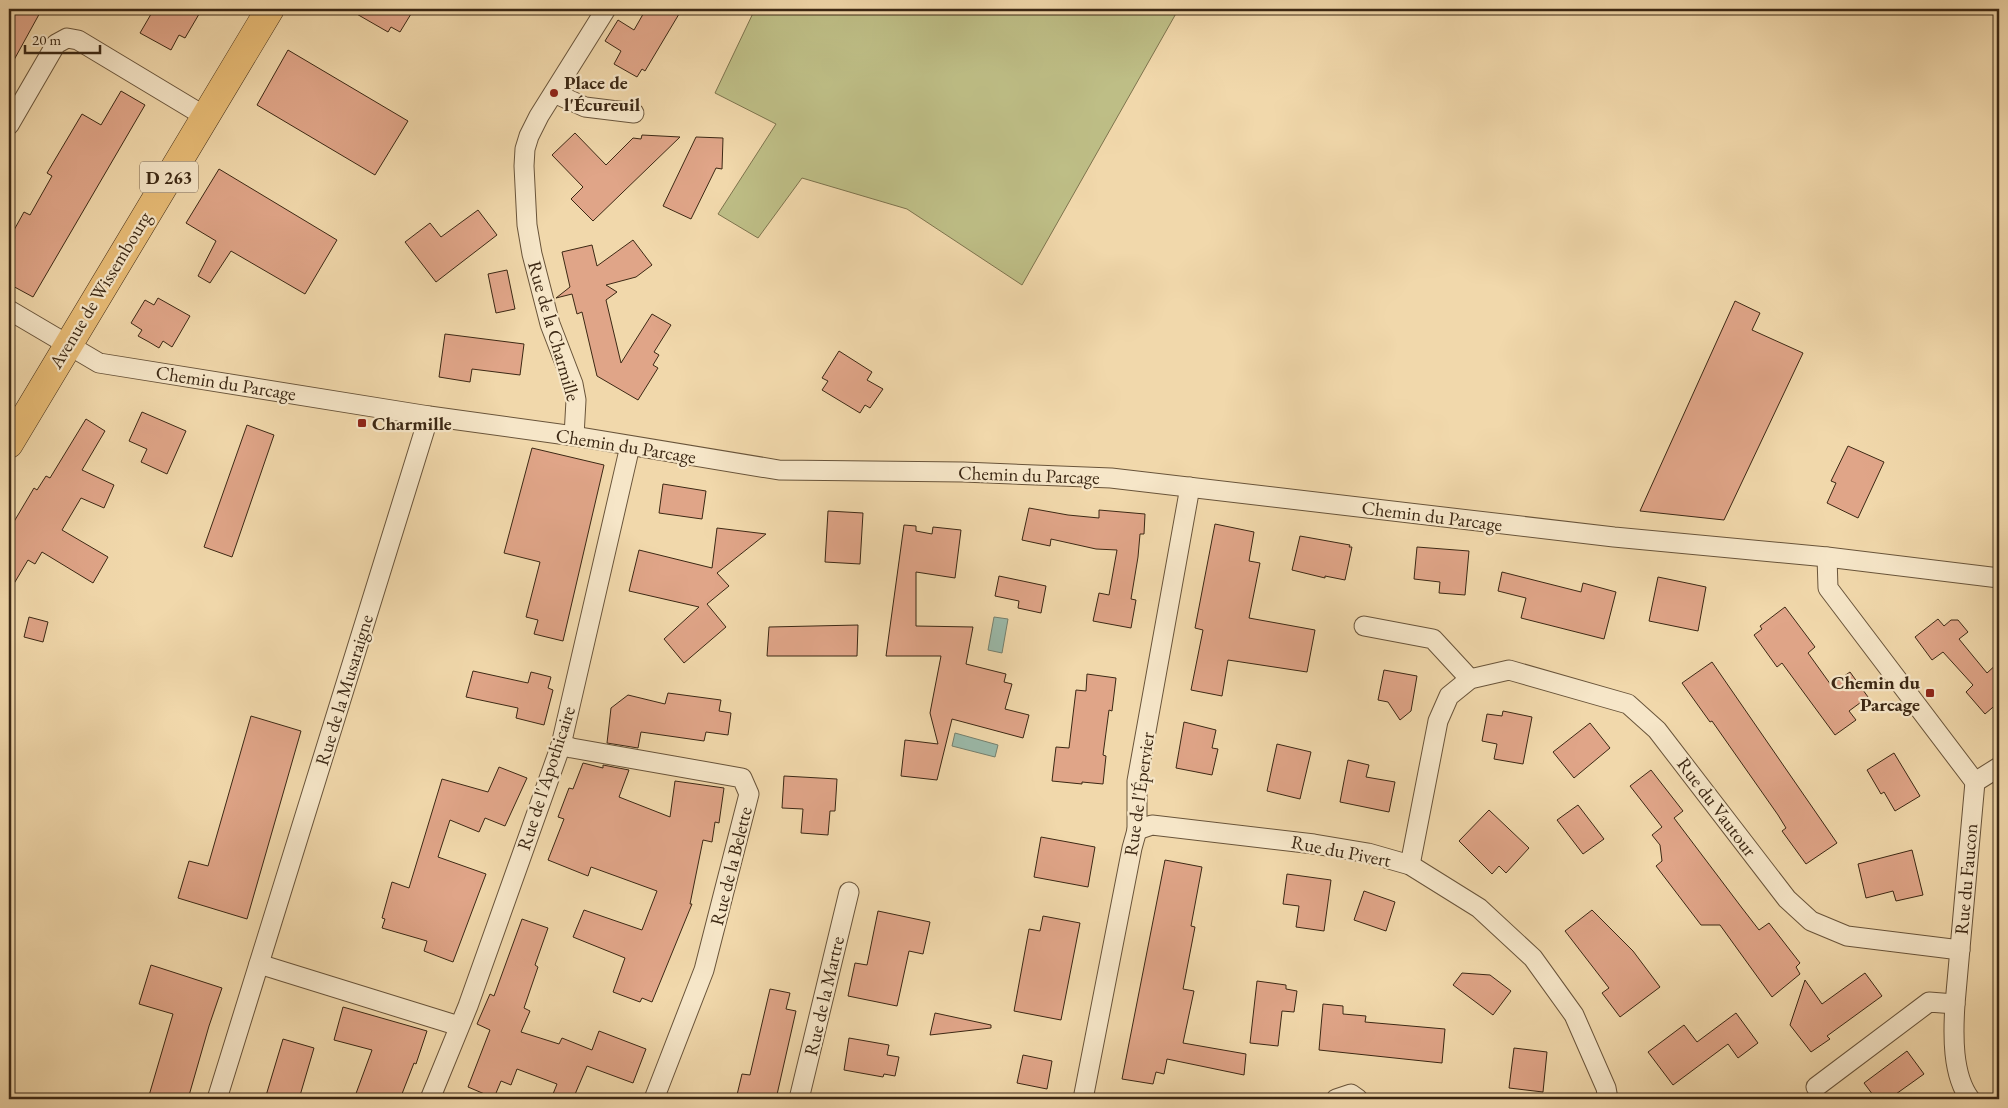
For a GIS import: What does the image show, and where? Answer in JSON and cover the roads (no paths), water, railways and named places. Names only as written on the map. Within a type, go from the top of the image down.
[{"type":"main road","name":"Avenue de Wissembourg","points":[[9,444],[67,344],[270,9]]},
{"type":"street","name":"Rue de la Charmille","points":[[574,436],[576,400],[540,289],[528,225],[524,166],[525,149],[529,136],[554,92],[606,9]]},
{"type":"street","points":[[9,125],[56,44],[67,38],[78,40],[206,116]]},
{"type":"street","points":[[554,92],[585,107],[634,113]]},
{"type":"street","name":"Chemin du Parcage","points":[[9,310],[99,363],[429,416],[574,436],[779,470],[963,472],[1111,478],[1614,538],[1827,556],[1999,578]]},
{"type":"street","name":"Rue de la Musaraigne","points":[[217,1099],[429,416]]},
{"type":"street","name":"Rue de l'Apothicaire","points":[[430,1099],[459,1026],[561,745],[630,446]]},
{"type":"street","name":"Rue de l'Épervier","points":[[1083,1099],[1132,848],[1138,830],[1137,781],[1190,487]]},
{"type":"street","points":[[1827,556],[1828,588],[1974,782],[1999,767]]},
{"type":"street","points":[[1364,626],[1433,639],[1470,679]]},
{"type":"street","name":"Rue du Vautour","points":[[1410,865],[1438,721],[1449,696],[1470,679],[1509,670],[1628,704],[1658,730],[1787,899],[1811,921],[1847,936],[1960,950]]},
{"type":"street","name":"Rue de la Belette","points":[[561,745],[742,778],[749,794],[704,970],[654,1099]]},
{"type":"street","name":"Rue du Faucon","points":[[1970,1099],[1963,1090],[1953,1041],[1954,1004],[1974,782]]},
{"type":"street","name":"Rue du Pivert","points":[[1138,830],[1152,825],[1314,844],[1368,853],[1410,865],[1479,908],[1533,958],[1574,1015],[1606,1088],[1608,1099]]},
{"type":"street","name":"Rue de la Martre","points":[[799,1099],[849,892]]},
{"type":"street","points":[[259,964],[459,1026]]},
{"type":"street","points":[[1816,1087],[1929,1002],[1954,1004]]},
{"type":"street","points":[[1336,1099],[1351,1094],[1358,1099]]},
{"type":"place","name":"Place de l'Écureuil","points":[[554,93]]},
{"type":"place","name":"Charmille","points":[[362,423]]},
{"type":"place","name":"Chemin du Parcage","points":[[1930,693]]}]
